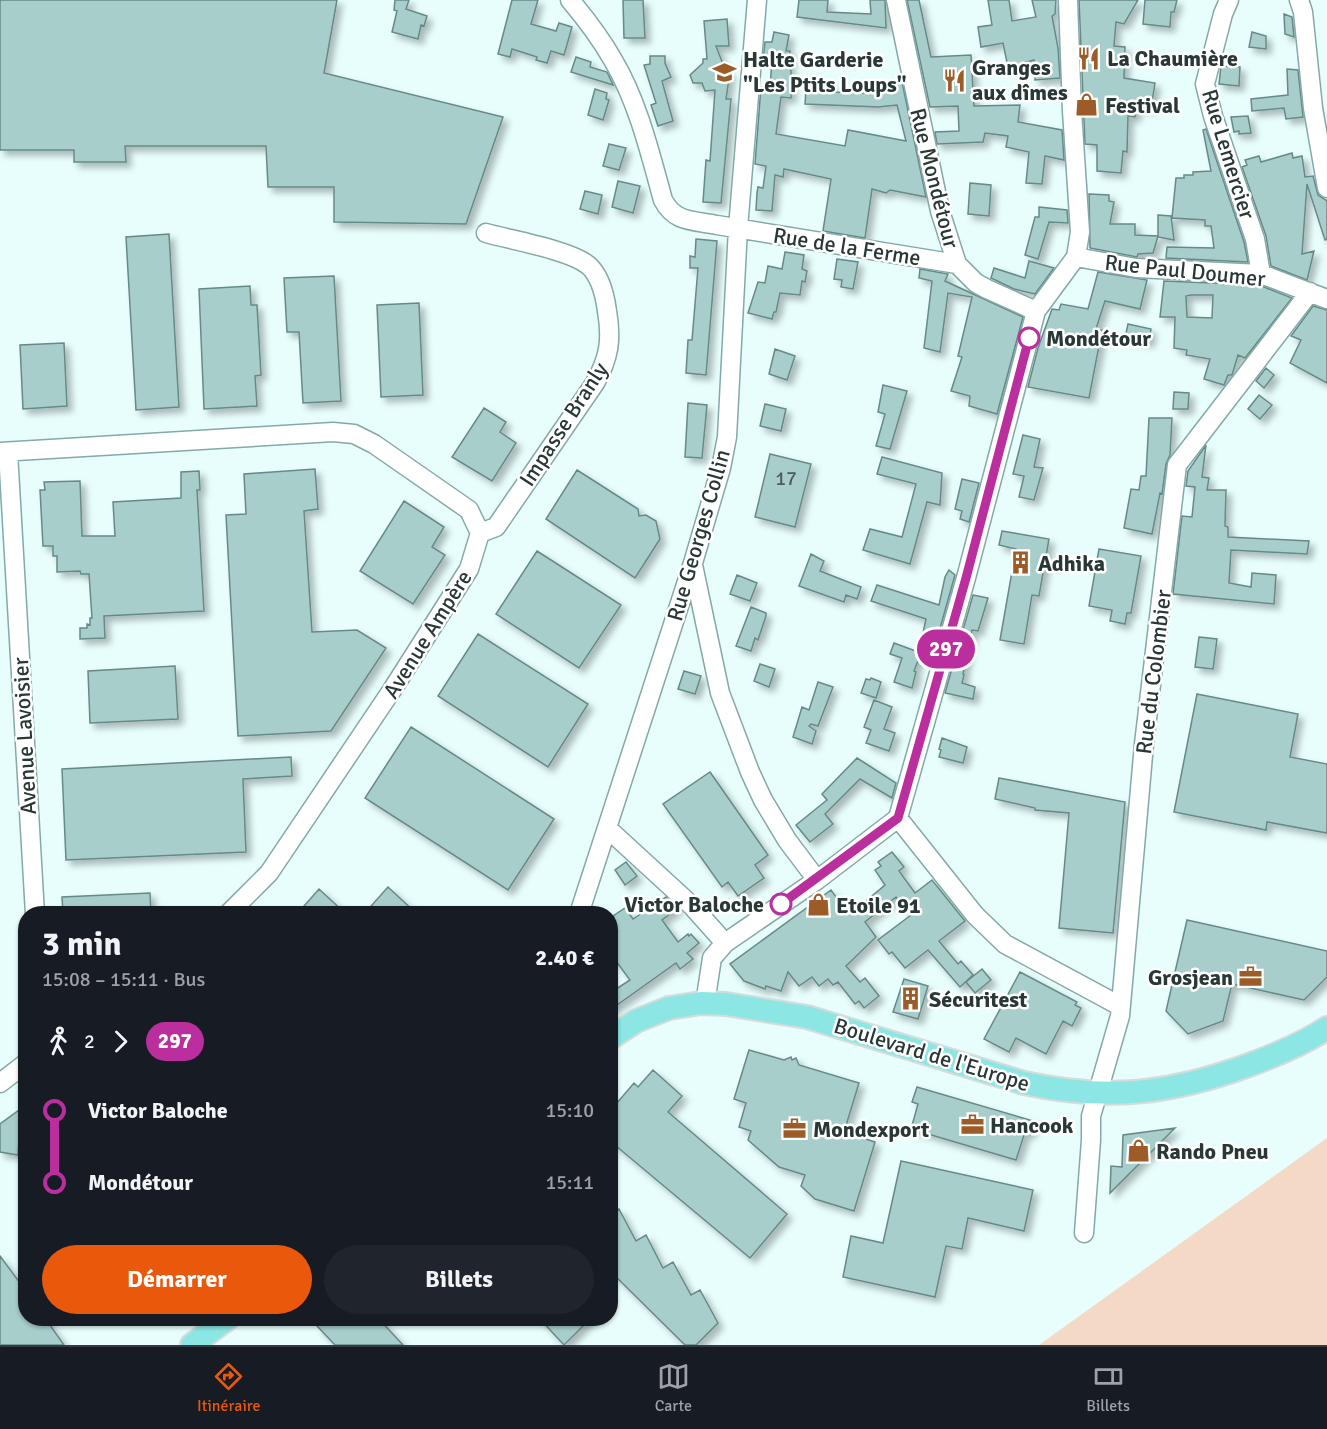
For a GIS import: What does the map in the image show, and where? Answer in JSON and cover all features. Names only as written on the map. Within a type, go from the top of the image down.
[{"type":"main road","name":"Boulevard de l'Europe","points":[[618,1033],[636,1021],[669,1008],[700,1003],[736,1005],[807,1017],[1024,1083],[1056,1090],[1099,1094],[1146,1092],[1190,1084],[1287,1050],[1327,1028]]},
{"type":"main road","name":"Boulevard de l'Europe","points":[[1259,1061],[1327,1015]]},
{"type":"main road","points":[[192,1345],[217,1326]]},
{"type":"street","name":"Rue de la Ferme","points":[[570,0],[614,61],[632,99],[663,200],[669,212],[678,217],[738,228],[957,264]]},
{"type":"street","name":"Rue Georges Collin","points":[[582,906],[693,563],[721,468],[727,437],[738,228],[757,0]]},
{"type":"street","name":"Rue Mondétour","points":[[896,0],[940,211],[957,264],[981,286],[1036,311]]},
{"type":"street","points":[[700,1003],[706,997],[712,958],[724,943],[817,880],[898,818],[966,578],[1036,311],[1076,257],[1080,232],[1068,0]]},
{"type":"street","name":"Rue Lemercier","points":[[1229,0],[1223,14],[1205,84],[1213,116],[1255,239],[1261,274]]},
{"type":"street","points":[[1299,0],[1303,12],[1313,108],[1327,188]]},
{"type":"street","name":"Impasse Branly","points":[[480,533],[496,527],[595,383],[605,364],[610,344],[605,297],[589,266],[572,256],[486,233]]},
{"type":"street","name":"Rue Paul Doumer","points":[[1076,257],[1136,268],[1261,274],[1319,296]]},
{"type":"street","name":"Rue du Colombier","points":[[1084,1233],[1091,1116],[1120,1016],[1144,744],[1176,465],[1319,296]]},
{"type":"street","points":[[4,452],[333,432],[354,434],[374,444],[469,510],[480,533]]},
{"type":"street","name":"Avenue Lavoisier","points":[[4,452],[34,906]]},
{"type":"street","name":"Avenue Ampère","points":[[236,906],[269,873],[392,690],[470,569],[480,533]]},
{"type":"street","points":[[693,563],[720,693],[750,772],[763,801],[787,840],[817,880]]},
{"type":"street","points":[[898,818],[975,915],[1005,944],[1120,1006]]},
{"type":"street","points":[[607,828],[692,906],[724,943]]},
{"type":"street","points":[[0,1083],[18,1069]]},
{"type":"shaded area","points":[[1327,1138],[1327,1345],[1039,1345]]},
{"type":"building","points":[[0,0],[337,0],[324,73],[503,117],[466,224],[334,222],[334,187],[268,187],[266,146],[125,146],[126,162],[74,162],[74,150],[0,150]]},
{"type":"building","points":[[395,0],[409,0],[406,9],[427,16],[424,26],[421,25],[418,39],[392,32],[397,11],[394,10]]},
{"type":"building","points":[[512,0],[538,0],[531,24],[556,31],[559,23],[572,27],[564,55],[551,51],[547,63],[536,60],[537,57],[512,49],[510,57],[498,54]]},
{"type":"building","points":[[623,0],[643,0],[645,38],[624,38]]},
{"type":"building","points":[[799,0],[828,0],[827,12],[871,14],[870,0],[885,0],[886,28],[797,17]]},
{"type":"building","points":[[907,0],[919,0],[931,57],[971,55],[974,106],[1020,105],[1018,122],[1062,130],[1064,160],[1045,156],[1042,184],[1026,183],[1029,152],[1006,147],[1008,136],[985,133],[983,142],[937,144],[935,132],[959,131],[958,106],[930,107]]},
{"type":"building","points":[[988,0],[1009,0],[1012,21],[1036,17],[1032,0],[1056,0],[1055,14],[1052,16],[1058,48],[1060,78],[1035,80],[1034,60],[1008,67],[1003,43],[981,47],[978,27],[992,25]]},
{"type":"building","points":[[1079,0],[1138,0],[1124,24],[1116,22],[1114,46],[1125,47],[1124,78],[1155,83],[1151,108],[1137,105],[1135,117],[1128,116],[1127,152],[1123,151],[1121,173],[1097,171],[1097,145],[1085,144]]},
{"type":"building","points":[[1145,0],[1177,0],[1174,12],[1171,12],[1170,27],[1143,24]]},
{"type":"building","points":[[1284,14],[1292,17],[1294,37],[1285,34]]},
{"type":"building","points":[[727,19],[729,46],[716,46],[726,72],[730,72],[726,99],[731,99],[721,203],[703,202],[706,160],[710,161],[715,90],[705,91],[702,83],[693,83],[690,75],[703,63],[703,59],[707,59],[704,21]]},
{"type":"building","points":[[774,32],[789,35],[786,51],[790,51],[791,71],[791,98],[781,97],[776,134],[845,146],[848,130],[906,141],[897,105],[878,107],[805,104],[806,90],[816,91],[817,82],[832,83],[832,92],[865,93],[868,92],[868,87],[902,82],[926,197],[890,190],[886,193],[872,189],[865,238],[823,231],[831,179],[784,169],[783,177],[775,175],[772,211],[756,210],[758,187],[763,188],[766,166],[755,164],[761,87],[770,87],[772,60],[763,60],[765,42],[772,42]]},
{"type":"building","points":[[1252,32],[1266,36],[1266,49],[1249,47]]},
{"type":"building","points":[[650,56],[665,56],[665,63],[671,77],[662,81],[673,121],[658,126],[651,105],[656,103],[644,65],[650,64]]},
{"type":"building","points":[[576,57],[591,62],[590,67],[607,72],[613,85],[571,72]]},
{"type":"building","points":[[1221,66],[1240,67],[1239,86],[1219,84]]},
{"type":"building","points":[[1287,69],[1298,70],[1303,117],[1286,119],[1284,108],[1252,111],[1251,99],[1288,95]]},
{"type":"building","points":[[595,89],[607,93],[606,99],[609,100],[603,120],[588,115]]},
{"type":"building","points":[[1248,116],[1251,133],[1234,132],[1231,117]]},
{"type":"building","points":[[1206,129],[1244,242],[1248,262],[1166,258],[1167,247],[1214,248],[1211,226],[1205,226],[1205,220],[1172,218],[1176,178],[1193,175],[1193,172],[1211,171],[1203,130]]},
{"type":"building","points":[[609,144],[626,148],[619,170],[603,166]]},
{"type":"building","points":[[1292,153],[1293,158],[1302,156],[1305,177],[1313,176],[1318,195],[1327,201],[1327,239],[1325,240],[1307,184],[1302,254],[1314,251],[1307,280],[1271,266],[1266,236],[1242,167],[1247,165],[1245,160],[1259,156],[1261,162]]},
{"type":"building","points":[[618,181],[640,186],[633,213],[612,207]]},
{"type":"building","points":[[970,183],[991,185],[989,216],[968,214]]},
{"type":"building","points":[[585,191],[602,195],[598,214],[580,209]]},
{"type":"building","points":[[1089,194],[1109,195],[1109,201],[1114,202],[1110,224],[1135,224],[1135,235],[1158,236],[1153,253],[1138,254],[1137,257],[1090,248]]},
{"type":"building","points":[[1039,207],[1067,210],[1068,223],[1049,222],[1038,259],[1025,255],[1035,217],[1039,217]]},
{"type":"building","points":[[1158,215],[1171,216],[1174,240],[1158,237]]},
{"type":"building","points":[[169,234],[179,407],[136,410],[126,237]]},
{"type":"building","points":[[696,239],[717,241],[706,375],[686,373],[688,340],[692,340],[698,268],[690,268],[690,256],[695,257]]},
{"type":"building","points":[[785,252],[804,255],[802,269],[807,271],[805,282],[802,281],[800,295],[780,293],[772,319],[748,313],[758,282],[765,283],[768,266],[782,269]]},
{"type":"building","points":[[837,259],[858,262],[853,289],[841,287],[842,280],[834,279]]},
{"type":"building","points":[[1029,261],[1054,268],[1035,294],[1014,289],[991,278],[994,268],[1025,278]]},
{"type":"building","points":[[920,269],[948,274],[945,281],[1023,317],[997,414],[969,406],[970,396],[951,391],[962,357],[958,356],[972,297],[948,293],[940,352],[924,348],[932,281],[919,278]]},
{"type":"building","points":[[1098,272],[1147,280],[1140,309],[1105,301],[1096,329],[1102,330],[1089,398],[1028,387],[1038,348],[1052,309],[1059,310],[1061,304],[1088,309]]},
{"type":"building","points":[[334,276],[341,401],[303,403],[299,332],[287,332],[284,278]]},
{"type":"building","points":[[1164,281],[1259,285],[1292,298],[1245,358],[1238,355],[1232,375],[1228,375],[1224,385],[1204,379],[1210,359],[1186,355],[1187,350],[1174,348],[1175,317],[1160,317]],"holes":[[[1213,295],[1212,318],[1187,317],[1186,296]]]},
{"type":"building","points":[[250,286],[251,305],[257,305],[261,375],[255,376],[257,406],[204,409],[199,289]]},
{"type":"building","points":[[419,303],[423,395],[381,397],[377,305]]},
{"type":"building","points":[[1313,306],[1327,310],[1327,383],[1290,363],[1301,340],[1291,336]]},
{"type":"building","points":[[1128,324],[1151,329],[1149,342],[1125,338]]},
{"type":"building","points":[[64,343],[67,406],[23,409],[20,345]]},
{"type":"building","points":[[775,349],[795,356],[787,380],[769,374]]},
{"type":"building","points":[[1266,368],[1274,375],[1264,388],[1256,381]]},
{"type":"building","points":[[883,385],[907,391],[890,449],[876,446],[885,414],[878,412]]},
{"type":"building","points":[[1174,392],[1189,393],[1188,409],[1173,409]]},
{"type":"building","points":[[1259,395],[1272,405],[1260,419],[1248,409]]},
{"type":"building","points":[[688,403],[707,405],[702,458],[685,457]]},
{"type":"building","points":[[765,404],[786,409],[781,431],[760,426]]},
{"type":"building","points":[[484,408],[506,422],[500,432],[516,443],[492,481],[452,457]]},
{"type":"building","points":[[1149,418],[1172,418],[1170,455],[1166,464],[1162,494],[1160,493],[1152,534],[1124,528],[1131,489],[1139,490],[1141,476],[1146,476]]},
{"type":"building","points":[[1023,435],[1040,439],[1034,467],[1043,468],[1034,500],[1019,497],[1024,476],[1013,474]]},
{"type":"building","points":[[1206,445],[1202,477],[1209,478],[1207,490],[1226,490],[1225,526],[1228,527],[1228,537],[1309,541],[1307,554],[1231,550],[1229,583],[1251,587],[1252,573],[1276,575],[1274,604],[1173,594],[1182,516],[1192,517],[1195,487],[1186,486],[1188,471]]},
{"type":"building","points":[[770,454],[811,464],[795,527],[755,517]]},
{"type":"building","points":[[882,457],[942,473],[940,505],[927,502],[910,564],[863,550],[870,529],[902,537],[916,484],[877,474]]},
{"type":"building","points":[[315,469],[318,509],[304,511],[312,632],[357,630],[386,648],[331,731],[238,736],[226,515],[246,514],[244,474]]},
{"type":"building","points":[[577,470],[638,509],[639,516],[646,515],[656,521],[660,539],[635,578],[546,519]]},
{"type":"building","points":[[199,471],[200,490],[197,490],[204,611],[104,616],[105,638],[80,639],[80,628],[87,628],[92,618],[89,574],[81,574],[80,571],[57,572],[57,556],[53,556],[53,546],[43,546],[40,490],[45,490],[44,482],[80,481],[82,536],[115,536],[113,502],[181,498],[181,472]]},
{"type":"building","points":[[962,479],[979,483],[969,522],[960,519],[962,511],[955,509]]},
{"type":"building","points":[[404,501],[444,527],[432,547],[445,555],[413,604],[360,571]]},
{"type":"building","name":"Adhika","points":[[1002,531],[1049,539],[1039,596],[1032,595],[1024,644],[1000,640],[1016,549],[999,545]]},
{"type":"building","points":[[1099,549],[1141,556],[1131,613],[1127,613],[1125,624],[1110,621],[1112,610],[1089,606]]},
{"type":"building","points":[[537,551],[621,605],[579,668],[496,614]]},
{"type":"building","points":[[811,554],[824,561],[820,571],[861,587],[857,599],[846,595],[844,602],[799,586]]},
{"type":"building","points":[[949,570],[955,575],[935,646],[921,642],[926,619],[871,601],[877,585],[939,605],[945,577]]},
{"type":"building","points":[[737,575],[757,583],[750,601],[730,594]]},
{"type":"building","points":[[973,595],[988,598],[978,631],[972,630],[963,674],[962,683],[975,687],[973,699],[945,693]]},
{"type":"building","points":[[751,607],[766,613],[766,616],[758,640],[755,638],[751,651],[736,646]]},
{"type":"building","points":[[478,634],[588,704],[548,767],[438,696]]},
{"type":"building","points":[[1199,637],[1217,639],[1213,669],[1195,667]]},
{"type":"building","points":[[894,643],[921,653],[914,671],[916,672],[912,688],[894,682],[902,658],[890,654]]},
{"type":"building","points":[[760,664],[775,669],[769,687],[754,681]]},
{"type":"building","points":[[175,666],[178,719],[90,723],[88,671]]},
{"type":"building","points":[[684,671],[701,676],[695,694],[678,689]]},
{"type":"building","points":[[871,678],[881,682],[876,698],[861,693],[866,679]]},
{"type":"building","points":[[818,682],[833,687],[818,726],[811,724],[809,726],[816,731],[812,744],[793,737],[802,707],[809,710]]},
{"type":"building","points":[[1197,694],[1298,714],[1290,757],[1327,764],[1327,833],[1267,822],[1266,830],[1174,812]]},
{"type":"building","points":[[874,700],[892,707],[884,729],[895,733],[889,751],[866,743],[871,730],[864,727]]},
{"type":"building","points":[[411,727],[554,819],[508,890],[365,798]]},
{"type":"building","points":[[942,738],[967,747],[963,763],[939,757]]},
{"type":"building","points":[[291,757],[292,776],[243,779],[246,852],[66,860],[62,769]]},
{"type":"building","points":[[857,758],[896,783],[892,798],[860,779],[825,814],[833,824],[810,842],[796,825],[827,800],[822,794]]},
{"type":"building","points":[[710,772],[768,855],[755,865],[764,878],[738,896],[728,882],[722,887],[663,804]]},
{"type":"building","points":[[999,778],[1125,802],[1113,933],[1059,928],[1069,813],[1035,810],[1035,808],[995,799]]},
{"type":"building","points":[[892,852],[904,867],[899,871],[915,893],[932,880],[965,921],[939,941],[958,964],[961,961],[973,975],[960,987],[928,950],[905,968],[878,940],[911,915],[896,897],[865,922],[876,937],[846,966],[860,982],[865,978],[879,996],[864,1008],[859,1001],[855,1004],[838,982],[833,985],[828,979],[819,986],[812,977],[799,986],[788,972],[781,991],[766,986],[765,989],[744,981],[730,964],[831,890],[847,912],[854,907],[856,909],[885,885],[875,870],[881,866],[878,862]]},
{"type":"building","points":[[626,862],[637,876],[625,885],[615,870]]},
{"type":"building","points":[[388,887],[408,906],[371,906]]},
{"type":"building","points":[[319,889],[337,906],[304,906]]},
{"type":"building","points":[[150,893],[151,906],[63,906],[62,897]]},
{"type":"building","points":[[666,897],[678,908],[662,920],[678,942],[691,934],[699,943],[687,953],[693,959],[680,969],[676,963],[618,1004],[618,988],[630,980],[618,964],[618,913],[625,908],[633,919]]},
{"type":"building","name":"Grosjean","points":[[1187,920],[1327,951],[1327,977],[1304,1000],[1232,984],[1223,1021],[1188,1034],[1166,1011]]},
{"type":"building","points":[[982,969],[991,980],[975,993],[966,982]]},
{"type":"building","points":[[1020,972],[1077,1002],[1075,1005],[1081,1008],[1072,1026],[1063,1021],[1046,1054],[1016,1038],[1009,1052],[984,1039]]},
{"type":"building","name":"Sécuritest","points":[[904,979],[928,986],[918,1019],[893,1012]]},
{"type":"building","name":"Mondexport","points":[[749,1050],[784,1060],[791,1057],[792,1060],[796,1058],[799,1065],[859,1083],[844,1132],[875,1142],[854,1211],[815,1199],[801,1186],[805,1175],[779,1167],[748,1140],[751,1131],[739,1127],[746,1103],[734,1099]]},
{"type":"building","points":[[653,1070],[682,1096],[668,1112],[787,1214],[750,1258],[618,1148],[618,1102],[634,1083],[638,1087]]},
{"type":"building","name":"Hancook","points":[[917,1087],[1033,1121],[1030,1133],[1025,1132],[1016,1160],[911,1129],[918,1104],[912,1102]]},
{"type":"building","points":[[18,1111],[18,1155],[0,1152],[0,1124]]},
{"type":"building","name":"Rando Pneu","points":[[1175,1128],[1110,1193],[1111,1166],[1122,1167],[1123,1135]]},
{"type":"building","points":[[901,1161],[1033,1190],[1024,1231],[968,1218],[962,1249],[946,1246],[935,1297],[843,1277],[851,1236],[883,1243]]},
{"type":"building","points":[[618,1209],[636,1241],[646,1235],[663,1268],[673,1262],[691,1295],[700,1290],[718,1323],[696,1345],[685,1345],[618,1279]]},
{"type":"building","points":[[0,1256],[18,1280],[18,1326],[51,1326],[64,1345],[0,1345]]},
{"type":"building","points":[[317,1326],[385,1326],[403,1345],[335,1345]]},
{"type":"building","points":[[546,1326],[583,1326],[564,1345]]},
{"type":"bus line","name":"297","points":[[781,904],[817,880],[898,818],[966,578],[1029,338]]},
{"type":"place","name":"La Chaumière","points":[[1089,58]]},
{"type":"place","name":"Halte Garderie \"Les Ptits Loups\"","points":[[725,72]]},
{"type":"place","name":"Granges aux dîmes","points":[[954,80]]},
{"type":"place","name":"Festival","points":[[1087,105]]},
{"type":"place","name":"Mondétour","points":[[1029,338]]},
{"type":"place","name":"Adhika","points":[[1020,563]]},
{"type":"place","name":"Victor Baloche","points":[[781,904]]},
{"type":"place","name":"Etoile 91","points":[[818,905]]},
{"type":"place","name":"Grosjean","points":[[1251,977]]},
{"type":"place","name":"Sécuritest","points":[[911,999]]},
{"type":"place","name":"Hancook","points":[[972,1125]]},
{"type":"place","name":"Mondexport","points":[[795,1129]]},
{"type":"place","name":"Rando Pneu","points":[[1138,1151]]}]
